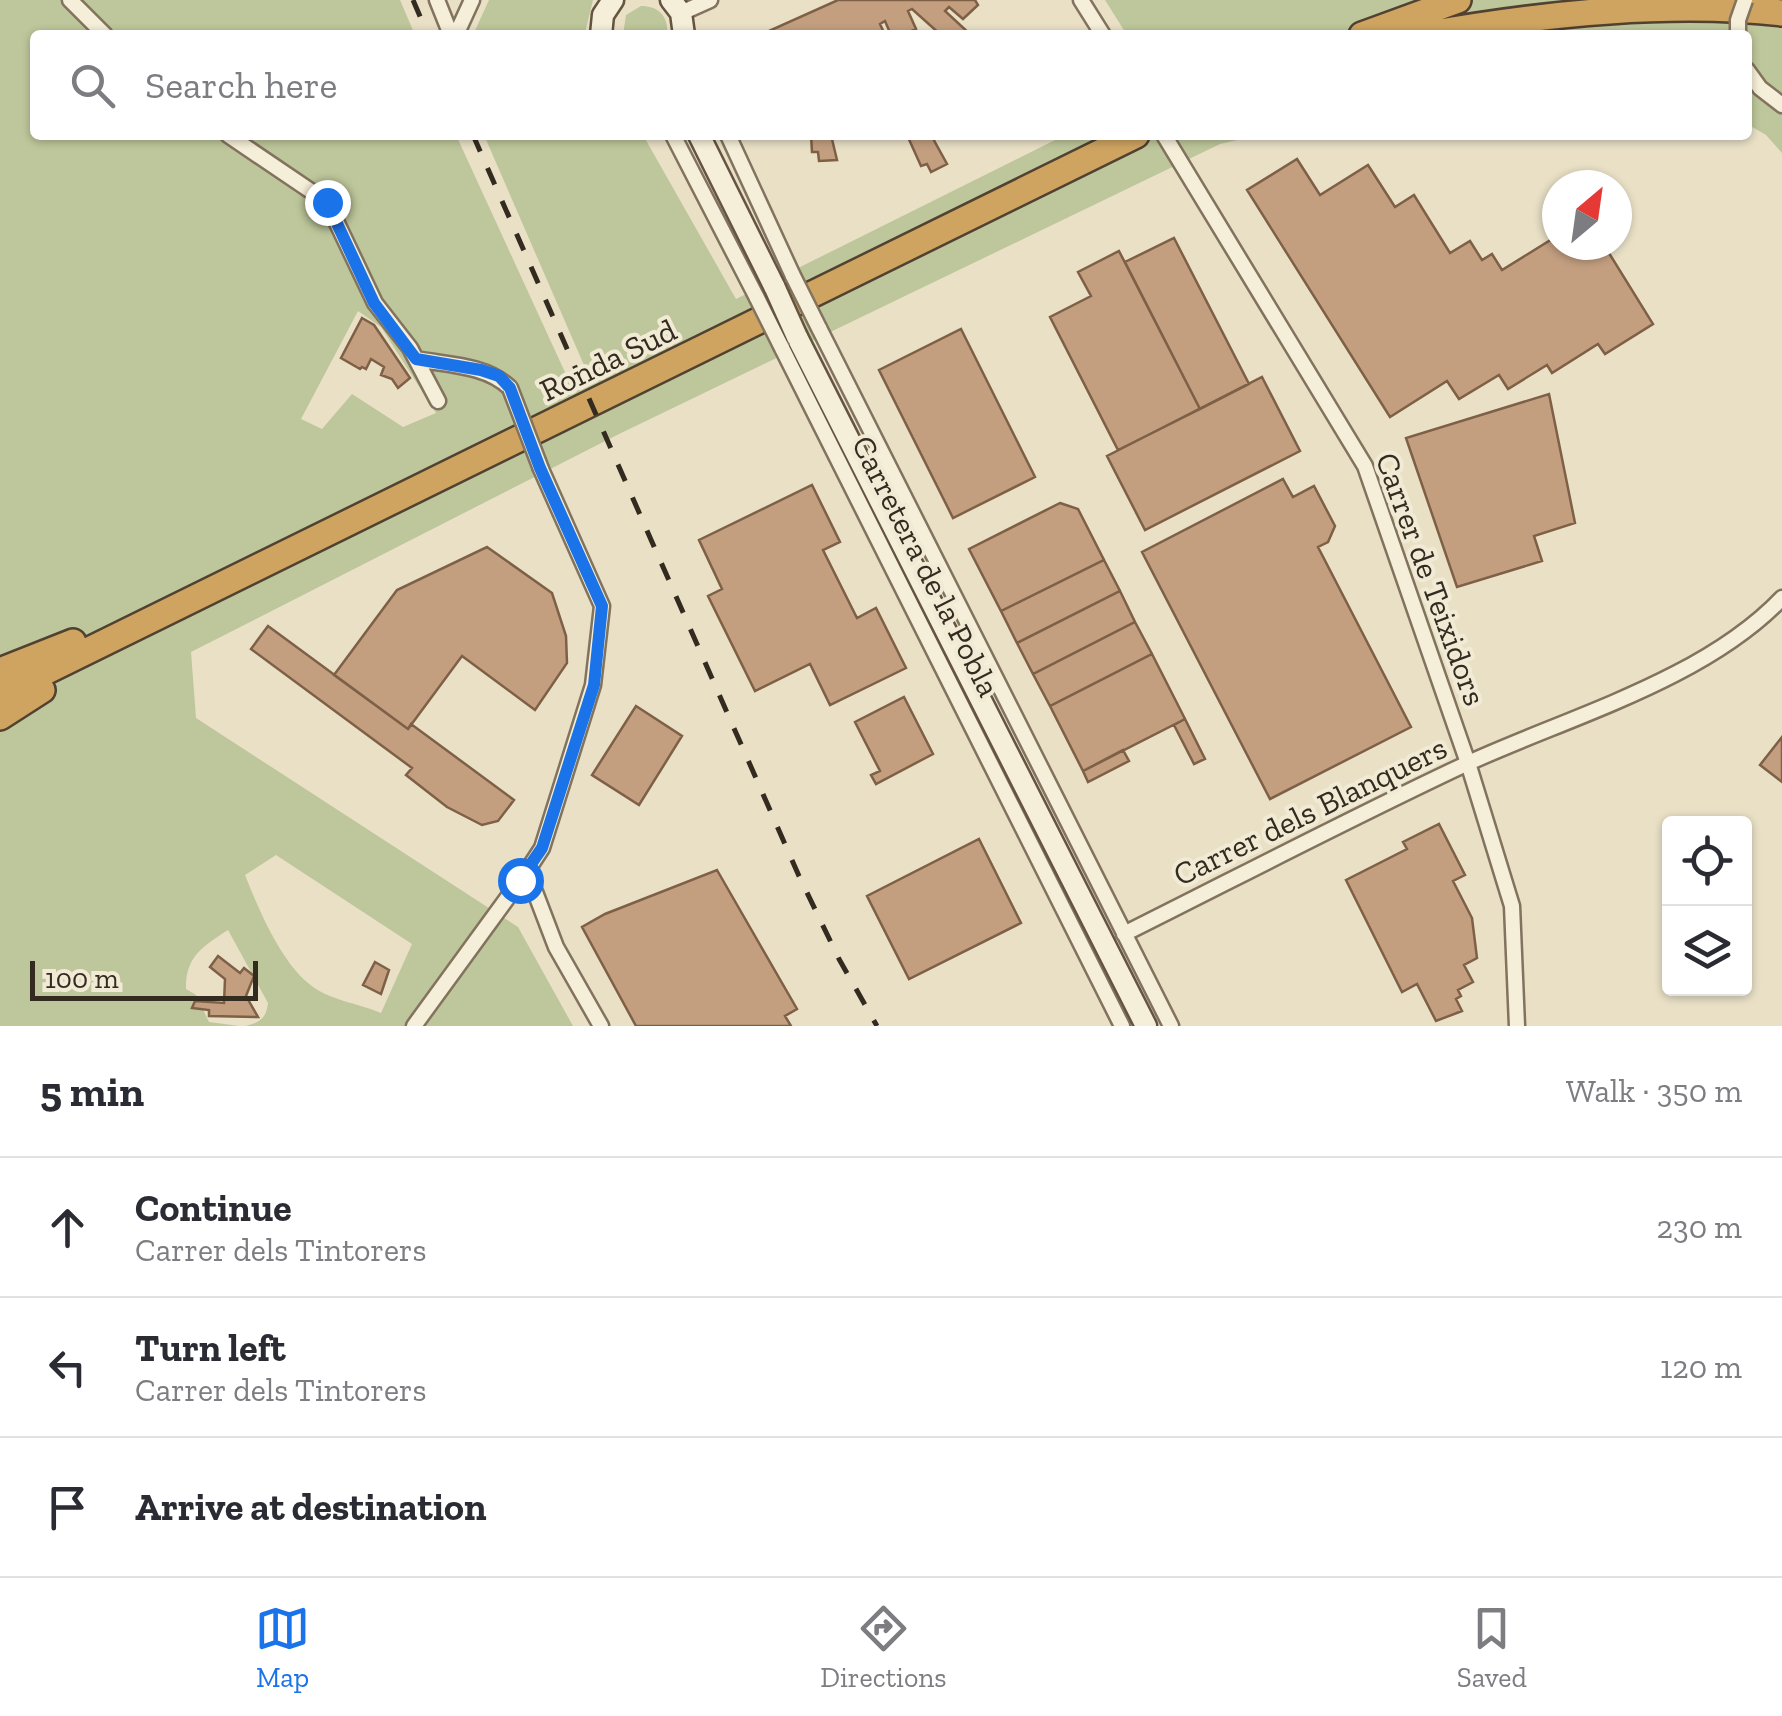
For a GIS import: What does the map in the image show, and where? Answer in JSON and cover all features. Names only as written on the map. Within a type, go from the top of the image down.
[{"type":"highway","points":[[1376,30],[1458,0]]},
{"type":"highway","points":[[1451,30],[1506,20],[1634,8],[1782,13]]},
{"type":"highway","name":"Ronda Sud","points":[[0,694],[1126,140]]},
{"type":"highway","points":[[0,670],[98,633],[154,619]]},
{"type":"highway","points":[[0,717],[51,684],[122,647],[154,619]]},
{"type":"street","points":[[70,0],[100,30]]},
{"type":"street","points":[[437,0],[452,30]]},
{"type":"street","points":[[457,30],[472,0]]},
{"type":"street","points":[[676,6],[710,0]]},
{"type":"street","points":[[1080,0],[1100,30]]},
{"type":"street","points":[[1738,30],[1745,0]]},
{"type":"street","points":[[602,30],[603,15],[611,1]]},
{"type":"street","points":[[1752,77],[1782,105]]},
{"type":"street","points":[[235,140],[327,202],[374,303],[416,359],[438,401]]},
{"type":"street","name":"Carretera de la Pobla","points":[[677,140],[766,293]]},
{"type":"street","name":"Carretera de la Pobla","points":[[701,140],[789,343],[1122,1026]]},
{"type":"street","name":"Carretera de la Pobla","points":[[730,140],[818,328],[1171,1026]]},
{"type":"street","name":"Carrer de Teixidors","points":[[1167,140],[1365,466],[1468,763],[1512,906],[1517,1026]]},
{"type":"street","name":"Carretera de la Pobla","points":[[789,343],[1146,1026]]},
{"type":"street","points":[[414,1026],[542,848],[594,685],[602,606],[540,468],[510,388],[499,376],[481,370],[416,359]]},
{"type":"street","name":"Carrer dels Blanquers","points":[[1124,934],[1468,763],[1664,679],[1757,624],[1782,598]]},
{"type":"street","points":[[526,871],[556,947],[601,1026]]},
{"type":"green space","points":[[0,0],[400,0],[413,30],[30,30],[30,140],[458,140],[569,381],[587,372],[486,140],[646,140],[736,299],[1055,140],[1237,140],[1220,144],[619,434],[191,652],[196,718],[518,927],[573,1026],[246,1026],[262,1019],[268,1003],[228,930],[192,960],[186,989],[196,995],[209,1022],[239,1026],[0,1026]],"holes":[[[358,311],[381,327],[436,413],[403,427],[352,394],[322,429],[301,419]],[[276,855],[412,944],[381,1013],[333,997],[316,989],[288,961],[263,918],[245,875]]]},
{"type":"green space","points":[[489,0],[593,0],[586,30],[475,30]]},
{"type":"green space","points":[[1105,0],[1782,0],[1782,153],[1766,135],[1752,127],[1752,30],[1124,30]]},
{"type":"green space","points":[[641,6],[653,8],[662,14],[667,30],[624,30],[626,15]]},
{"type":"building","points":[[838,0],[975,0],[978,5],[963,19],[949,7],[945,11],[966,30],[935,30],[912,9],[908,11],[914,30],[889,30],[885,21],[880,24],[883,30],[771,30]]},
{"type":"building","points":[[811,140],[832,140],[837,160],[819,161],[818,152],[812,152]]},
{"type":"building","points":[[909,140],[934,140],[947,164],[931,172],[927,164],[921,166]]},
{"type":"building","points":[[1297,159],[1320,195],[1368,165],[1395,207],[1414,195],[1450,253],[1470,241],[1482,260],[1492,254],[1502,270],[1542,245],[1542,260],[1613,260],[1653,324],[1605,354],[1598,344],[1552,373],[1547,365],[1508,389],[1499,375],[1459,399],[1447,381],[1390,417],[1247,190]]},
{"type":"building","points":[[1174,238],[1249,384],[1200,409],[1125,262]]},
{"type":"building","points":[[1119,251],[1200,409],[1118,450],[1050,317],[1091,296],[1078,272]]},
{"type":"building","points":[[362,318],[374,325],[410,378],[398,388],[392,379],[381,375],[384,367],[371,359],[366,369],[360,369],[341,358]]},
{"type":"building","points":[[961,329],[1035,477],[953,518],[879,370]]},
{"type":"building","points":[[1262,377],[1300,451],[1145,530],[1107,456]]},
{"type":"building","points":[[1549,394],[1575,523],[1534,536],[1542,561],[1457,587],[1406,438]]},
{"type":"building","points":[[1283,479],[1293,497],[1314,486],[1335,526],[1328,542],[1318,547],[1411,727],[1270,799],[1142,552]]},
{"type":"building","points":[[812,485],[840,542],[823,550],[857,618],[876,608],[906,668],[830,705],[810,664],[755,691],[708,596],[722,589],[699,540]]},
{"type":"building","points":[[1060,503],[1078,509],[1104,560],[1001,611],[969,549]]},
{"type":"building","points":[[487,547],[552,593],[566,636],[567,663],[535,710],[462,656],[408,729],[334,675],[397,590]]},
{"type":"building","points":[[1104,560],[1120,591],[1017,643],[1001,611]]},
{"type":"building","points":[[1120,591],[1135,622],[1033,674],[1017,643]]},
{"type":"building","points":[[1135,622],[1152,654],[1050,706],[1033,674]]},
{"type":"building","points":[[268,626],[408,729],[411,724],[514,800],[498,821],[482,825],[447,807],[406,775],[412,768],[251,649]]},
{"type":"building","points":[[1152,654],[1185,719],[1083,771],[1050,706]]},
{"type":"building","points":[[904,697],[933,754],[876,784],[871,775],[880,771],[855,722]]},
{"type":"building","points":[[636,706],[682,736],[639,805],[592,775]]},
{"type":"building","points":[[1185,719],[1205,759],[1194,764],[1174,725]]},
{"type":"building","points":[[1782,737],[1782,782],[1760,765]]},
{"type":"building","points":[[1123,750],[1129,761],[1088,782],[1083,771]]},
{"type":"building","points":[[1439,824],[1465,875],[1453,881],[1472,918],[1477,958],[1464,965],[1473,982],[1458,990],[1461,996],[1456,999],[1462,1011],[1436,1021],[1417,984],[1402,992],[1346,880],[1407,849],[1403,842]]},
{"type":"building","points":[[979,839],[1021,923],[909,979],[867,896]]},
{"type":"building","points":[[717,870],[797,1009],[785,1016],[791,1026],[636,1026],[582,927],[605,914]]},
{"type":"building","points":[[218,956],[240,973],[244,968],[254,976],[246,996],[258,1017],[209,1016],[209,1010],[192,1008],[195,1001],[224,1003],[225,979],[210,967]]},
{"type":"building","points":[[375,962],[389,970],[381,994],[363,985]]},
{"type":"railway","points":[[413,0],[426,30]]},
{"type":"railway","points":[[475,140],[799,876],[877,1026]]},
{"type":"route","points":[[327,202],[374,303],[416,359],[481,370],[499,376],[510,388],[540,468],[602,606],[594,685],[542,848],[520,880]]}]
